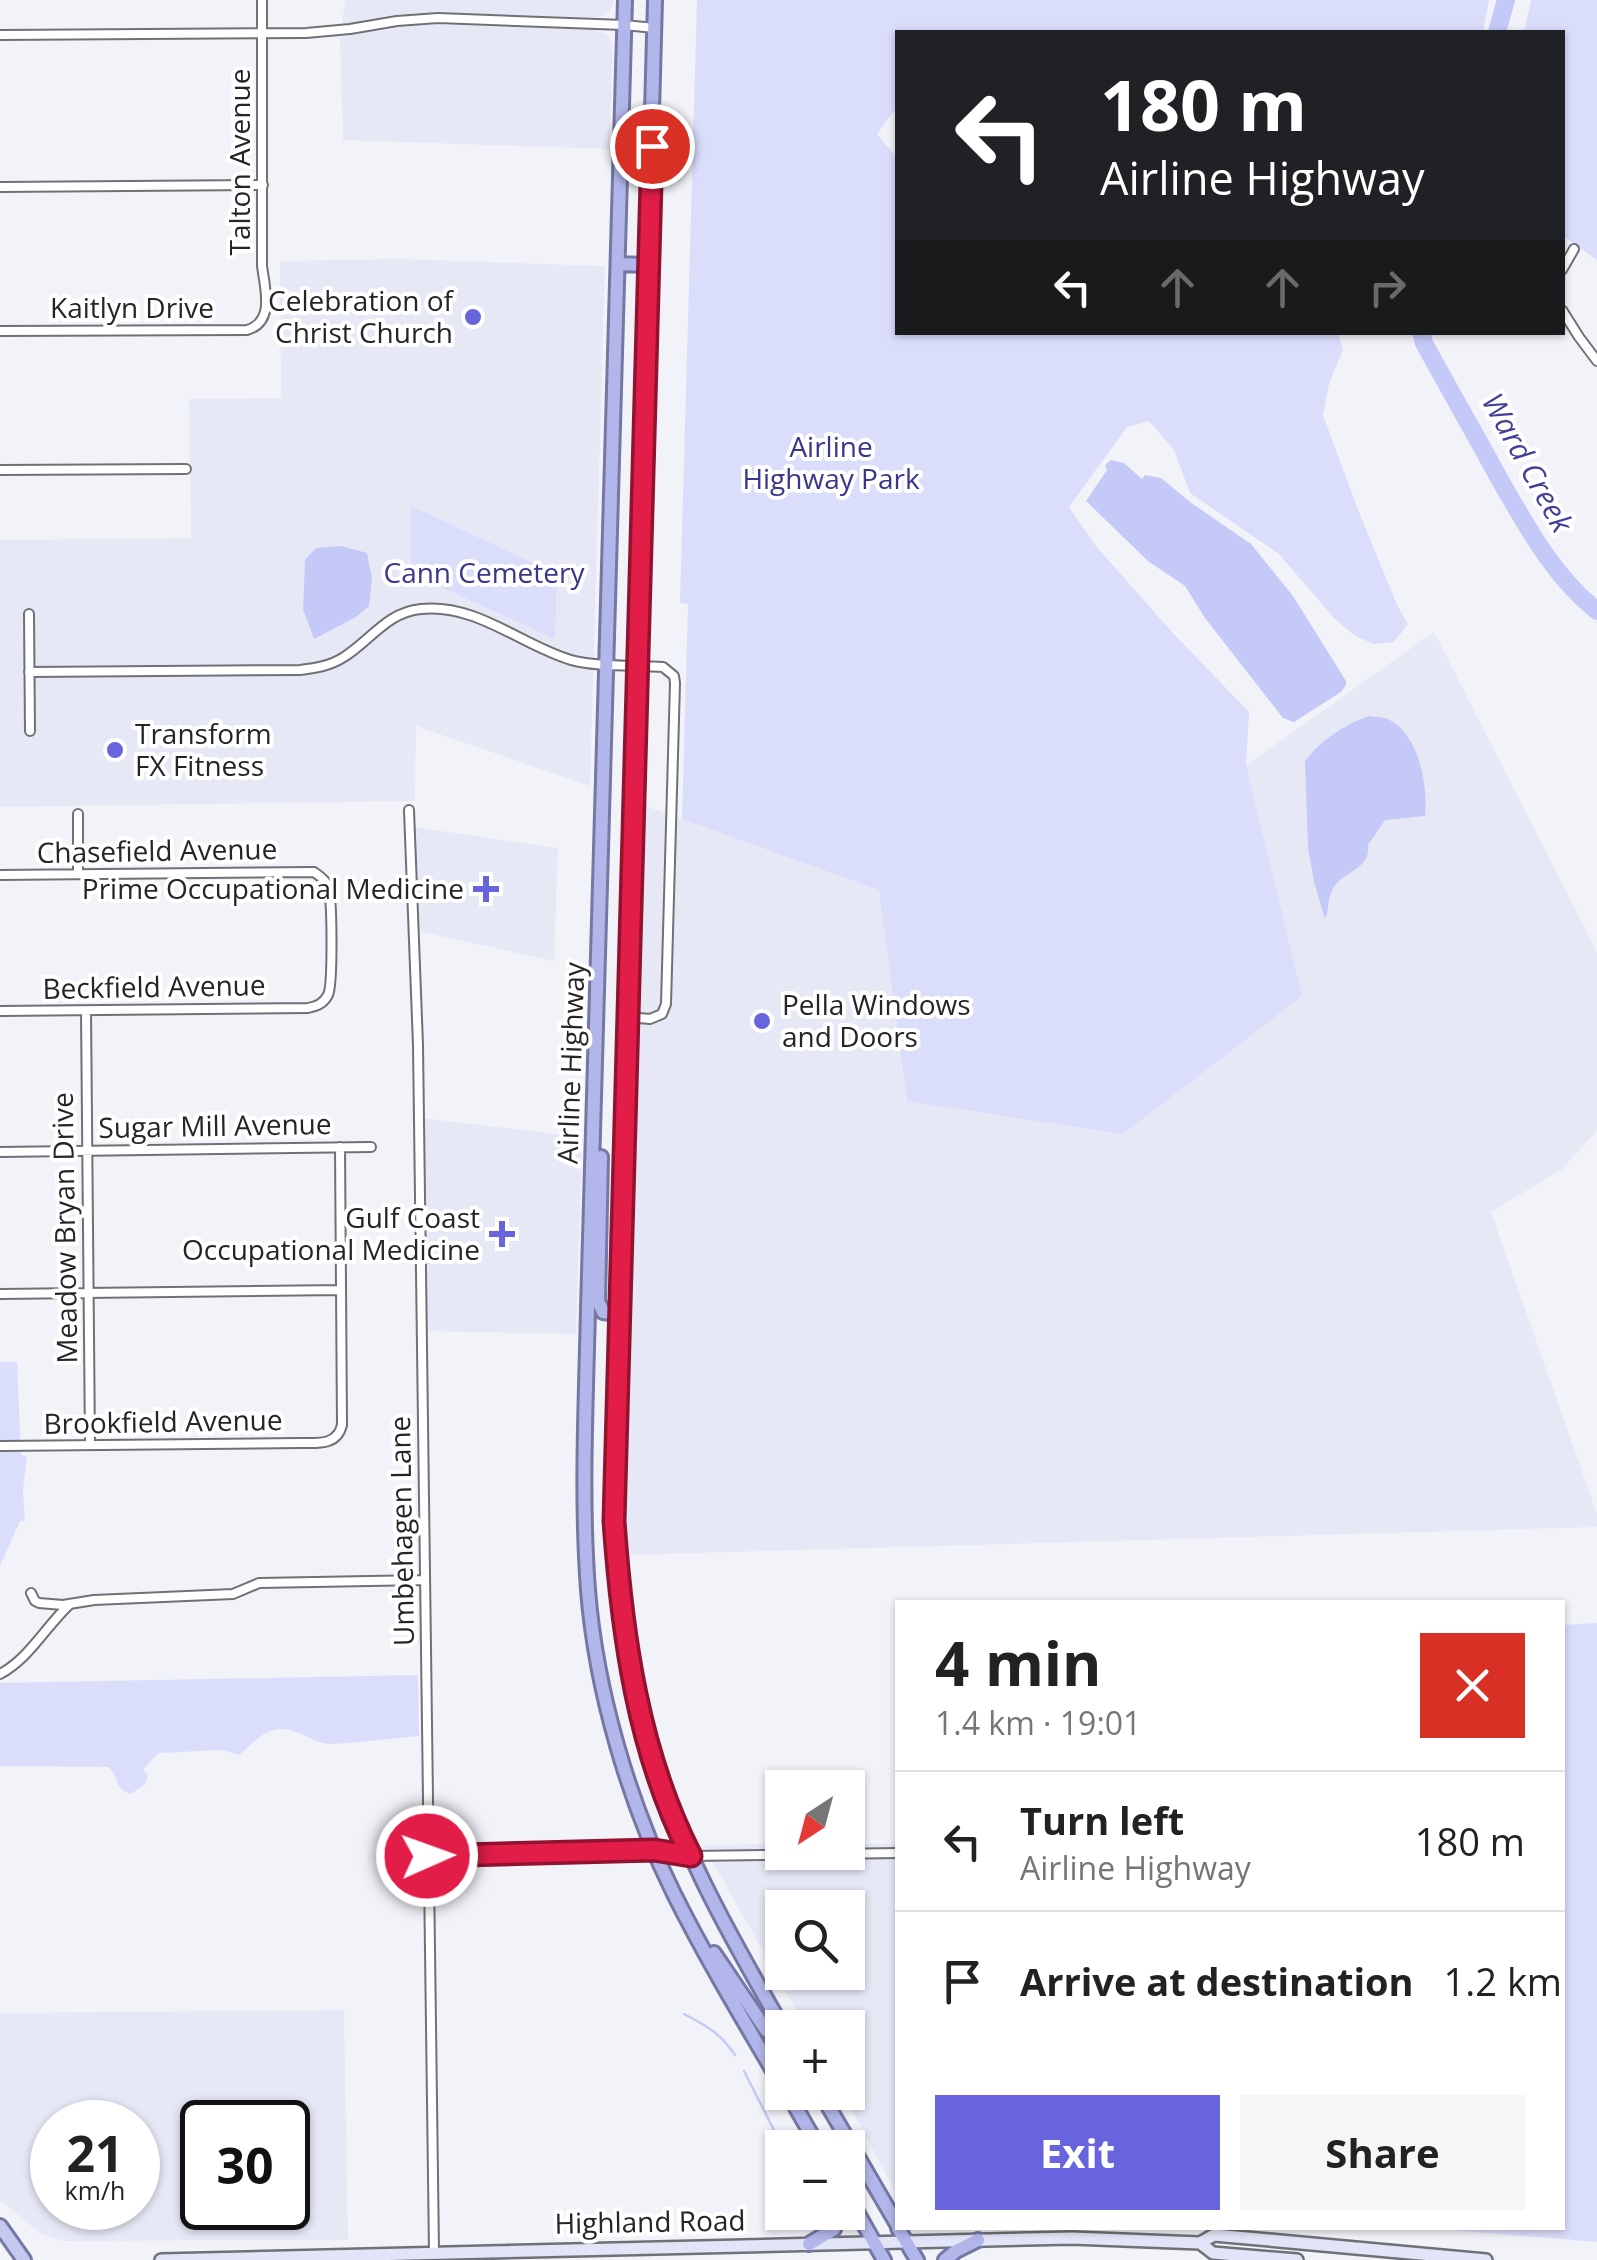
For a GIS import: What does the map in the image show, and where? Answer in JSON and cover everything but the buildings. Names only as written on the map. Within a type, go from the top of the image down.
[{"type":"highway","name":"Airline Highway","points":[[625,0],[584,1521],[588,1593],[601,1678],[625,1770],[654,1850],[706,1956],[765,2057]]},
{"type":"highway","name":"Airline Highway","points":[[656,0],[614,1521],[628,1660],[664,1791],[691,1856],[773,2010]]},
{"type":"highway","points":[[618,264],[648,264]]},
{"type":"highway","points":[[595,1094],[601,1163],[598,1301],[603,1312],[618,1314]]},
{"type":"highway","points":[[673,1893],[765,2027]]},
{"type":"highway","points":[[830,2110],[895,2222]]},
{"type":"highway","points":[[865,2226],[884,2260]]},
{"type":"highway","points":[[809,2244],[832,2230]]},
{"type":"highway","points":[[900,2230],[917,2260]]},
{"type":"highway","points":[[945,2260],[978,2240]]},
{"type":"main road","points":[[0,2226],[24,2260]]},
{"type":"main road","name":"Highland Road","points":[[1200,2243],[1214,2235],[1486,2260]]},
{"type":"main road","name":"Highland Road","points":[[161,2260],[1094,2238],[1200,2243],[1213,2252],[1297,2260]]},
{"type":"street","name":"Talton Avenue","points":[[261,322],[266,312],[262,266],[262,0]]},
{"type":"street","points":[[0,35],[328,32],[438,18],[655,28]]},
{"type":"street","points":[[0,187],[263,185]]},
{"type":"street","points":[[1565,265],[1574,250]]},
{"type":"street","points":[[1565,315],[1597,360]]},
{"type":"street","name":"Kaitlyn Drive","points":[[0,331],[247,330],[261,322]]},
{"type":"street","points":[[0,470],[186,469]]},
{"type":"street","points":[[29,672],[300,670],[328,666],[347,656],[393,618],[414,610],[442,608],[467,614],[573,661],[669,670],[675,684],[675,709],[666,1004],[662,1014],[650,1019],[626,1016]]},
{"type":"street","points":[[29,614],[30,731]]},
{"type":"street","name":"Umbehagen Lane","points":[[409,810],[418,1045],[434,2252]]},
{"type":"street","points":[[78,814],[78,874]]},
{"type":"street","name":"Chasefield Avenue","points":[[0,875],[314,872],[322,877],[329,891],[331,984],[325,1000],[308,1008]]},
{"type":"street","name":"Beckfield Avenue","points":[[0,1012],[308,1008]]},
{"type":"street","name":"Meadow Bryan Drive","points":[[86,1010],[90,1445]]},
{"type":"street","points":[[0,1294],[340,1290],[340,1147]]},
{"type":"street","name":"Sugar Mill Avenue","points":[[0,1152],[371,1147]]},
{"type":"street","name":"Brookfield Avenue","points":[[0,1446],[327,1442],[336,1437],[342,1425],[340,1290]]},
{"type":"street","points":[[31,1593],[35,1601],[47,1606],[233,1594],[259,1583],[426,1580]]},
{"type":"street","points":[[0,1674],[14,1666],[70,1604]]},
{"type":"street","points":[[427,1856],[654,1850],[691,1856],[895,1853]]},
{"type":"shaded area","points":[[345,0],[614,0],[610,11],[594,18],[427,13],[342,25]]},
{"type":"shaded area","points":[[421,24],[593,30],[607,34],[613,46],[609,149],[343,140],[340,37]]},
{"type":"shaded area","points":[[400,259],[605,266],[590,786],[416,726],[415,801],[0,807],[0,540],[191,538],[189,399],[281,398],[280,261]]},
{"type":"shaded area","points":[[1111,460],[1124,463],[1142,479],[1145,475],[1161,478],[1251,544],[1293,596],[1346,681],[1341,692],[1294,722],[1283,718],[1205,618],[1185,586],[1148,561],[1086,501]]},
{"type":"shaded area","points":[[341,546],[367,553],[372,578],[369,606],[314,639],[303,609],[305,560],[316,548]]},
{"type":"shaded area","points":[[1434,632],[1597,952],[1597,1131],[1561,1170],[1491,1212],[1597,1514],[1597,1527],[626,1555],[625,1450],[643,805],[880,889],[907,1101],[1245,766]]},
{"type":"shaded area","points":[[1369,716],[1397,724],[1413,746],[1423,775],[1425,816],[1385,820],[1368,845],[1365,859],[1334,887],[1325,919],[1308,848],[1305,761],[1334,734]]},
{"type":"shaded area","name":"Prime Occupational Medicine","points":[[414,827],[558,848],[554,961],[417,931]]},
{"type":"shaded area","name":"Gulf Coast Occupational Medicine","points":[[422,1118],[582,1137],[576,1334],[425,1331]]},
{"type":"shaded area","points":[[765,1844],[765,1870],[865,1870],[865,1844],[895,1844],[895,2191],[852,2110],[865,2110],[865,2010],[796,2010],[785,1990],[865,1990],[865,1890],[765,1890],[765,1955],[703,1845]]},
{"type":"shaded area","points":[[344,2010],[348,2240],[65,2241],[36,2230],[160,2230],[160,2100],[30,2100],[30,2225],[0,2200],[0,2013]]},
{"type":"green space","name":"Airline Highway Park","points":[[697,0],[1489,0],[1483,30],[895,30],[895,110],[877,134],[895,156],[895,335],[1339,335],[1343,350],[1329,384],[1323,415],[1358,510],[1408,624],[1394,642],[1373,644],[1354,635],[1334,618],[1279,554],[1190,493],[1174,450],[1149,421],[1127,427],[1069,507],[1095,545],[1249,712],[1246,765],[1302,996],[1123,1134],[907,1101],[879,890],[682,819],[688,604],[680,603]]},
{"type":"green space","points":[[1531,0],[1597,0],[1597,260],[1565,237],[1565,30],[1524,30]]},
{"type":"green space","name":"Cann Cemetery","points":[[411,506],[557,574],[555,639],[411,573]]},
{"type":"green space","points":[[0,1362],[17,1362],[21,1455],[27,1456],[25,1521],[20,1521],[0,1566]]},
{"type":"green space","points":[[1597,1623],[1597,2242],[1451,2230],[1565,2230],[1565,1625]]},
{"type":"green space","points":[[418,1675],[419,1736],[331,1744],[281,1729],[259,1737],[239,1755],[222,1750],[158,1753],[143,1770],[148,1775],[146,1783],[131,1794],[122,1790],[108,1767],[0,1766],[0,1683]]},
{"type":"waterway","name":"Ward Creek","points":[[1498,30],[1506,0]]},
{"type":"waterway","name":"Ward Creek","points":[[1422,335],[1531,533],[1568,583],[1597,611]]},
{"type":"waterway","points":[[684,2014],[712,2031],[735,2055]]},
{"type":"waterway","points":[[744,2071],[774,2130]]},
{"type":"place","name":"Celebration of Christ Church","points":[[473,317]]},
{"type":"place","name":"Transform FX Fitness","points":[[115,750]]},
{"type":"place","name":"Prime Occupational Medicine","points":[[486,889]]},
{"type":"place","name":"Pella Windows and Doors","points":[[762,1021]]},
{"type":"place","name":"Gulf Coast Occupational Medicine","points":[[502,1234]]},
{"type":"route","points":[[427,1856],[654,1850],[691,1856],[664,1791],[639,1708],[628,1660],[614,1521],[652,146]]}]
